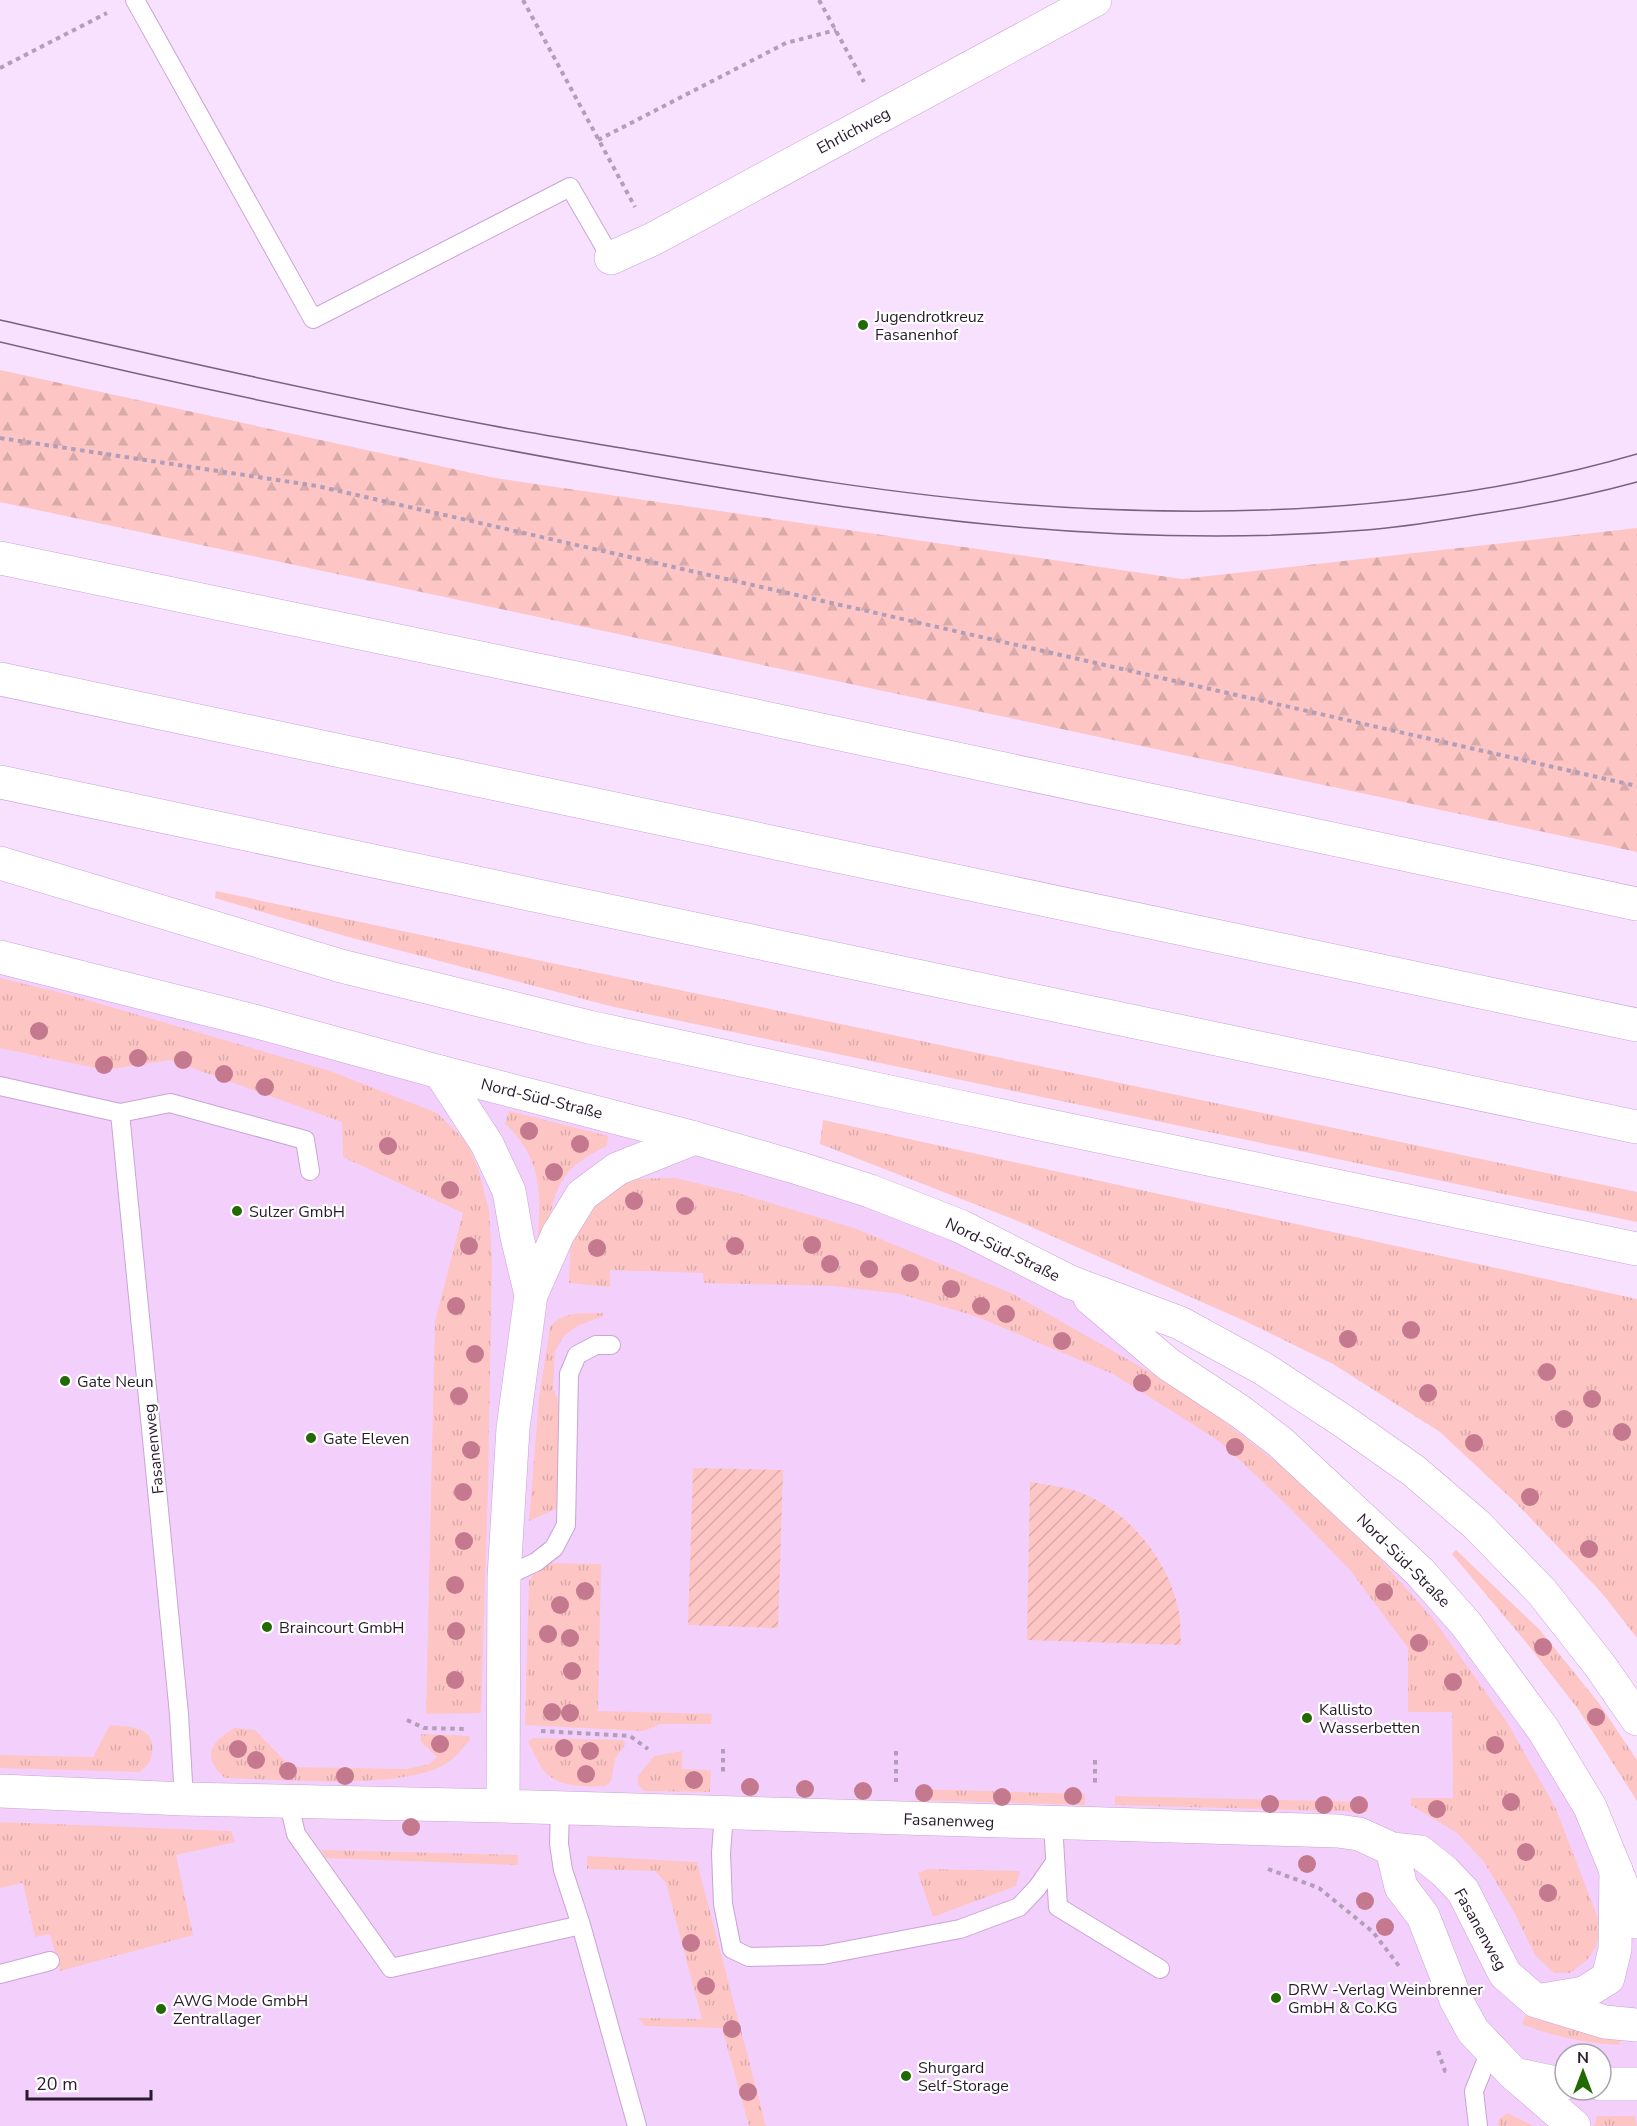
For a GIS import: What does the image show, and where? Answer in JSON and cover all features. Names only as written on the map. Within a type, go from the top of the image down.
[{"type":"main road","name":"Ehrlichweg","points":[[611,258],[652,239],[1095,0]]},
{"type":"main road","points":[[0,558],[1637,904]]},
{"type":"main road","points":[[0,679],[1637,1025]]},
{"type":"main road","points":[[0,782],[1637,1127]]},
{"type":"main road","points":[[0,863],[341,966],[589,1027],[1637,1249]]},
{"type":"main road","name":"Nord-Süd-Straße","points":[[0,957],[254,1021],[695,1138],[870,1191],[960,1226],[1070,1281],[1180,1323],[1245,1359],[1346,1423],[1414,1471],[1477,1525],[1542,1592],[1601,1667],[1637,1719]]},
{"type":"main road","points":[[440,1072],[486,1144],[509,1191],[531,1295]]},
{"type":"main road","points":[[503,1806],[504,1577],[513,1428],[531,1295],[558,1234],[582,1195],[617,1169],[695,1138]]},
{"type":"main road","name":"Nord-Süd-Straße","points":[[1070,1281],[1168,1364],[1241,1412],[1280,1442],[1420,1572],[1466,1624],[1543,1730],[1590,1807],[1637,1922]]},
{"type":"main road","name":"Fasanenweg","points":[[0,1791],[184,1799],[288,1800],[1338,1831],[1359,1834],[1392,1849],[1420,1852],[1444,1871],[1462,1891],[1504,1974],[1536,2001],[1605,2022],[1637,2025]]},
{"type":"main road","points":[[1392,1849],[1401,1887],[1423,1916],[1462,2011],[1473,2031],[1514,2074],[1574,2126]]},
{"type":"main road","points":[[1536,2001],[1584,1993],[1608,1978],[1615,1949],[1616,1869]]},
{"type":"main road","points":[[1514,2074],[1553,2082]]},
{"type":"main road","points":[[1613,2084],[1637,2084]]},
{"type":"lane","points":[[135,0],[313,319],[570,187],[611,258]]},
{"type":"lane","points":[[0,1086],[120,1113],[170,1103],[305,1140],[310,1171]]},
{"type":"lane","name":"Fasanenweg","points":[[120,1113],[179,1714],[184,1799]]},
{"type":"lane","points":[[504,1577],[536,1562],[555,1548],[566,1526],[569,1374],[577,1354],[596,1345],[612,1345]]},
{"type":"lane","points":[[288,1800],[296,1834],[391,1968],[581,1925]]},
{"type":"lane","points":[[560,1808],[563,1870],[581,1925],[637,2126]]},
{"type":"lane","points":[[724,1813],[721,1854],[723,1904],[732,1949],[749,1957],[823,1955],[960,1929],[1019,1907],[1037,1888],[1055,1862]]},
{"type":"lane","points":[[1053,1823],[1058,1906],[1160,1969]]},
{"type":"lane","points":[[0,1974],[50,1961]]},
{"type":"lane","points":[[1478,2126],[1474,2091],[1490,2050]]},
{"type":"path","points":[[523,0],[652,239]]},
{"type":"path","points":[[819,0],[882,114]]},
{"type":"path","points":[[0,68],[112,10]]},
{"type":"path","points":[[598,140],[786,43],[836,30]]},
{"type":"path","points":[[0,438],[317,486],[1637,786]]},
{"type":"path","points":[[1257,1866],[1319,1888],[1373,1932],[1400,1967]]},
{"type":"path","points":[[1437,2049],[1445,2071],[1474,2091]]},
{"type":"shaded area","points":[[0,957],[695,1138],[1070,1282],[1466,1624],[1637,1922],[1637,2126],[0,2126]]},
{"type":"green space","points":[[0,370],[495,478],[1182,579],[1637,528],[1637,852],[0,502]]},
{"type":"green space","points":[[216,891],[1637,1192],[1637,1222],[614,1007],[345,936],[215,898]]},
{"type":"green space","points":[[0,978],[70,995],[330,1071],[437,1113],[466,1141],[478,1168],[489,1210],[492,1263],[481,1713],[426,1714],[435,1321],[463,1213],[343,1157],[342,1122],[170,1060],[105,1070],[0,1048]]},
{"type":"green space","points":[[509,1111],[608,1136],[607,1146],[577,1164],[560,1184],[555,1196],[546,1243],[537,1242],[539,1193],[537,1178],[526,1150],[505,1124]]},
{"type":"green space","points":[[823,1120],[1637,1299],[1637,1638],[1601,1592],[1517,1504],[1440,1432],[1333,1364],[1245,1321],[1013,1219],[820,1144]]},
{"type":"green space","points":[[675,1178],[734,1192],[854,1228],[1013,1294],[1190,1395],[1284,1468],[1367,1544],[1434,1620],[1507,1722],[1556,1809],[1598,1918],[1600,1933],[1596,1947],[1587,1960],[1570,1973],[1554,1973],[1535,1955],[1513,1910],[1484,1862],[1457,1833],[1411,1805],[1411,1798],[1453,1798],[1452,1712],[1408,1712],[1408,1648],[1350,1570],[1286,1504],[1219,1441],[1113,1374],[975,1316],[900,1294],[834,1286],[704,1283],[703,1273],[610,1270],[610,1287],[569,1283],[571,1241],[600,1195],[633,1179]]},
{"type":"green space","points":[[604,1313],[603,1316],[577,1326],[564,1336],[555,1351],[553,1388],[561,1407],[558,1508],[529,1521],[539,1398],[550,1327],[568,1315]]},
{"type":"green space","points":[[693,1468],[783,1470],[778,1628],[688,1625]]},
{"type":"green space","points":[[1030,1482],[1084,1494],[1118,1514],[1133,1527],[1146,1542],[1167,1575],[1179,1612],[1181,1645],[1027,1640]]},
{"type":"green space","points":[[1456,1550],[1539,1629],[1598,1702],[1637,1760],[1637,1801],[1578,1709],[1452,1554]]},
{"type":"green space","points":[[551,1563],[601,1564],[598,1711],[712,1714],[711,1724],[661,1724],[643,1731],[525,1725],[529,1581],[537,1569]]},
{"type":"green space","points":[[110,1725],[140,1730],[150,1738],[151,1756],[148,1764],[139,1772],[0,1768],[0,1755],[93,1757]]},
{"type":"green space","points":[[235,1728],[255,1730],[291,1767],[407,1769],[429,1764],[437,1757],[421,1742],[421,1734],[469,1736],[470,1740],[447,1763],[428,1772],[402,1777],[340,1781],[225,1778],[213,1763],[212,1750],[220,1738]]},
{"type":"green space","points":[[533,1738],[622,1740],[626,1743],[615,1759],[611,1781],[606,1786],[579,1786],[561,1783],[547,1774],[528,1742]]},
{"type":"green space","points":[[682,1751],[682,1769],[711,1770],[710,1792],[644,1791],[638,1784],[638,1776],[654,1756]]},
{"type":"green space","points":[[917,1789],[1085,1794],[1085,1805],[916,1800]]},
{"type":"green space","points":[[1115,1796],[1368,1802],[1368,1812],[1115,1805]]},
{"type":"green space","points":[[0,1822],[231,1831],[235,1842],[176,1855],[193,1935],[60,1971],[50,1934],[35,1937],[23,1883],[0,1888]]},
{"type":"green space","points":[[321,1850],[518,1855],[518,1865],[325,1858]]},
{"type":"green space","points":[[587,1856],[697,1862],[766,2126],[749,2126],[722,2028],[645,2026],[638,2018],[702,2019],[666,1883],[655,1871],[587,1869]]},
{"type":"green space","points":[[928,1869],[1020,1871],[1016,1886],[933,1917],[918,1873]]},
{"type":"green space","points":[[1526,2015],[1572,2029],[1619,2037],[1620,2045],[1613,2044],[1613,2042],[1582,2041],[1558,2036],[1522,2024]]},
{"type":"green space","points":[[1507,2113],[1534,2126],[1499,2126],[1498,2120]]},
{"type":"green space","points":[[1597,2116],[1635,2116],[1637,2126],[1594,2126]]},
{"type":"tram line","points":[[0,320],[305,388],[508,429],[830,482],[923,495],[1017,504],[1173,511],[1251,511],[1329,507],[1407,500],[1485,489],[1637,454]]},
{"type":"tram line","points":[[0,342],[152,377],[458,441],[800,500],[894,514],[988,524],[1082,532],[1176,536],[1271,535],[1366,530],[1521,508],[1637,482]]},
{"type":"place","name":"Jugendrotkreuz Fasanenhof","points":[[863,325]]},
{"type":"place","name":"Sulzer GmbH","points":[[237,1211]]},
{"type":"place","name":"Gate Neun","points":[[65,1381]]},
{"type":"place","name":"Gate Eleven","points":[[311,1438]]},
{"type":"place","name":"Braincourt GmbH","points":[[267,1627]]},
{"type":"place","name":"Kallisto Wasserbetten","points":[[1307,1718]]},
{"type":"place","name":"DRW -Verlag Weinbrenner GmbH & Co.KG","points":[[1276,1998]]},
{"type":"place","name":"AWG Mode GmbH Zentrallager","points":[[161,2009]]},
{"type":"place","name":"Shurgard Self-Storage","points":[[906,2076]]}]
